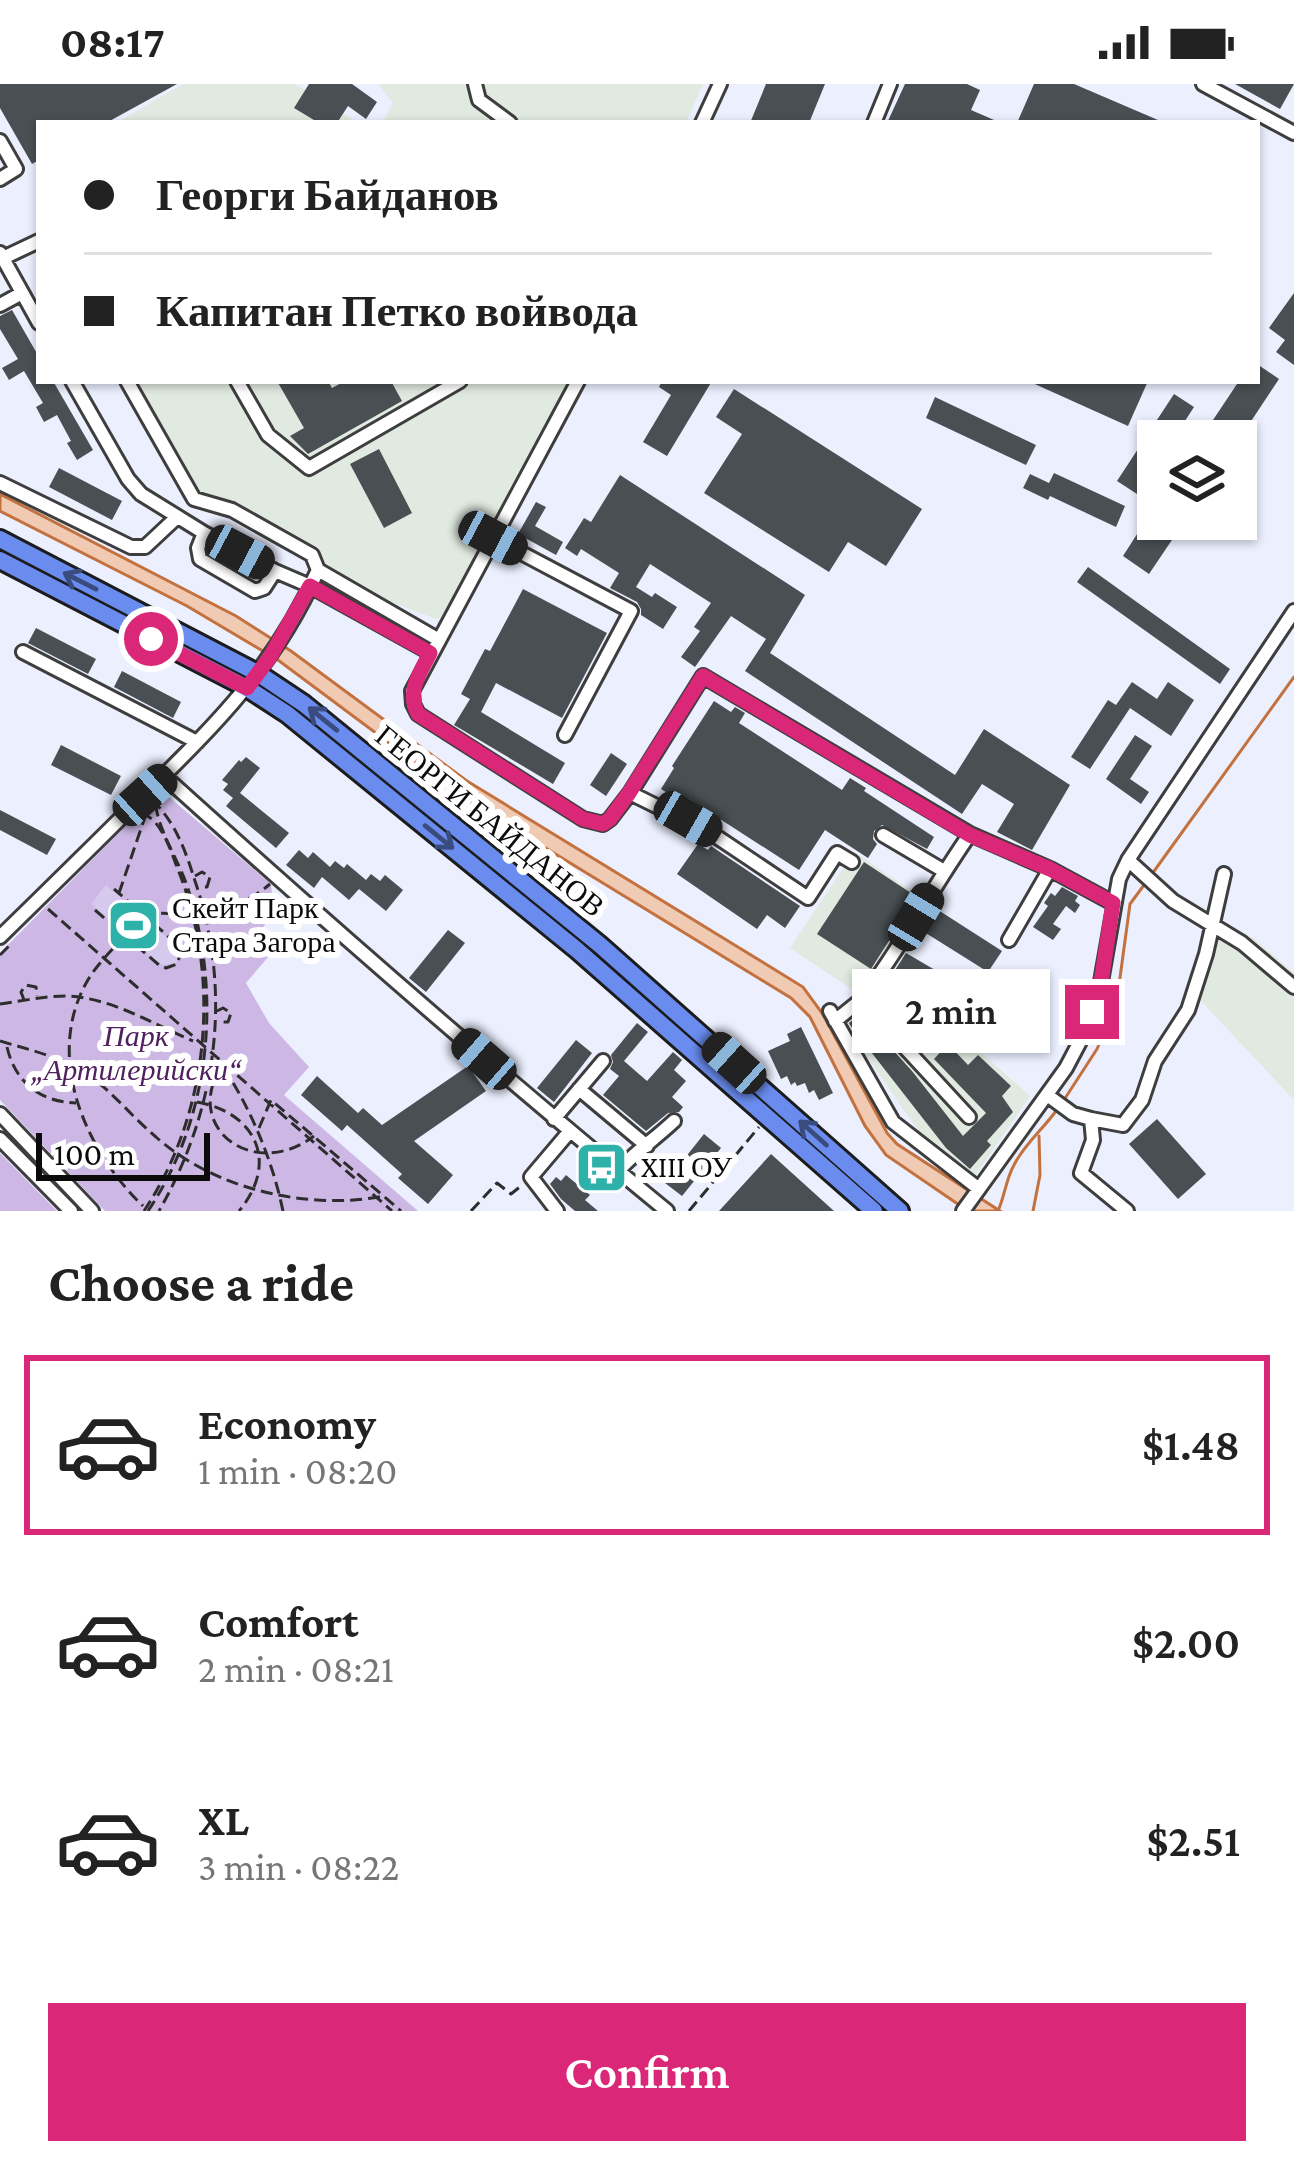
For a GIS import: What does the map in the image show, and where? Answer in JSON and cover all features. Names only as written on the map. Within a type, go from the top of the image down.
[{"type":"main road","name":"ГЕОРГИ БАЙДАНОВ","points":[[0,539],[253,681],[578,950],[874,1211]]},
{"type":"main road","name":"ГЕОРГИ БАЙДАНОВ","points":[[0,560],[304,704],[600,945],[900,1211]]},
{"type":"street","points":[[475,84],[478,100],[506,120]]},
{"type":"street","points":[[703,120],[720,84]]},
{"type":"street","points":[[875,120],[890,84]]},
{"type":"street","points":[[1203,84],[1294,133]]},
{"type":"street","points":[[0,141],[16,170],[0,179]]},
{"type":"street","points":[[36,242],[1,255],[36,318]]},
{"type":"street","points":[[0,305],[22,293]]},
{"type":"street","points":[[74,384],[141,494],[176,518],[430,653]]},
{"type":"street","points":[[129,384],[194,500],[232,510],[312,555],[318,570],[439,640]]},
{"type":"street","points":[[238,384],[268,434],[309,468],[455,384]]},
{"type":"street","points":[[576,384],[430,653],[412,691],[418,714],[583,819],[603,824],[629,793],[703,676],[970,835],[1050,869],[1113,903]]},
{"type":"street","points":[[0,483],[131,547],[145,547],[176,518]]},
{"type":"street","points":[[204,504],[198,530],[200,559],[255,591],[264,588],[275,572]]},
{"type":"street","points":[[493,538],[632,610],[565,735]]},
{"type":"street","points":[[0,937],[150,799],[164,777],[253,681],[318,570]]},
{"type":"street","points":[[963,1211],[1053,1100],[1092,1012],[1113,903],[1128,860],[1294,611]]},
{"type":"street","points":[[23,652],[197,742]]},
{"type":"street","points":[[164,777],[554,1119],[667,1211]]},
{"type":"street","points":[[629,793],[699,826],[808,898],[837,853],[852,862]]},
{"type":"street","points":[[970,835],[861,1000],[832,1016],[892,1122],[979,1189]]},
{"type":"street","points":[[883,836],[944,871]]},
{"type":"street","points":[[1128,860],[1173,902],[1242,943],[1294,987]]},
{"type":"street","points":[[1009,940],[1050,869]]},
{"type":"street","points":[[1053,1100],[1073,1114],[1123,1125],[1142,1100],[1156,1061],[1188,1010],[1224,874]]},
{"type":"street","points":[[861,1000],[969,1117]]},
{"type":"street","points":[[554,1119],[603,1060]]},
{"type":"street","points":[[579,1089],[647,1146]]},
{"type":"street","points":[[0,1114],[92,1211]]},
{"type":"street","points":[[1091,1120],[1093,1140],[1082,1173],[1127,1211]]},
{"type":"street","points":[[618,1171],[674,1121]]},
{"type":"street","points":[[557,1211],[531,1177],[570,1131]]},
{"type":"street","points":[[0,1138],[71,1211]]},
{"type":"path","points":[[119,893],[150,799]]},
{"type":"path","points":[[150,799],[174,828],[197,886],[212,943],[217,1021],[208,1104],[216,1123],[226,1138],[259,1154],[289,1151],[312,1138]]},
{"type":"path","points":[[150,799],[178,860],[194,913],[203,979],[195,1101],[176,1152]]},
{"type":"path","points":[[137,816],[146,814],[155,820],[194,913]]},
{"type":"path","points":[[194,878],[202,872],[210,877],[207,886],[197,886]]},
{"type":"path","points":[[141,913],[194,913],[239,904],[276,879]]},
{"type":"path","points":[[95,910],[162,967],[173,967],[179,961],[177,944],[114,889]]},
{"type":"path","points":[[55,900],[47,908],[268,1103]]},
{"type":"path","points":[[125,936],[104,958],[79,998],[69,1033],[70,1065],[78,1103],[103,1156],[147,1210],[165,1186],[193,1096],[202,1046]]},
{"type":"path","points":[[0,955],[16,939]]},
{"type":"path","points":[[212,943],[222,939],[227,946],[222,954],[213,952]]},
{"type":"path","points":[[26,1000],[21,989],[30,984],[38,990],[35,999]]},
{"type":"path","points":[[0,1004],[79,998],[133,1012],[202,1046]]},
{"type":"path","points":[[217,1011],[226,1009],[231,1017],[225,1023],[217,1021]]},
{"type":"path","points":[[3,1042],[87,1074],[176,1152],[255,1190],[348,1202],[384,1196]]},
{"type":"path","points":[[3,1042],[12,1065],[32,1090],[50,1099],[78,1103]]},
{"type":"path","points":[[159,1211],[223,1065]]},
{"type":"path","points":[[223,1065],[268,1155],[284,1211]]},
{"type":"path","points":[[239,1211],[255,1190],[261,1121],[272,1100],[392,1211]]},
{"type":"path","points":[[195,1101],[230,1112],[246,1125],[259,1154]]},
{"type":"path","points":[[689,1211],[767,1116]]},
{"type":"path","points":[[312,1138],[401,1211]]},
{"type":"path","points":[[471,1211],[497,1183],[511,1194],[531,1177]]},
{"type":"shaded area","points":[[183,84],[295,84],[353,120],[121,120]]},
{"type":"shaded area","points":[[378,84],[703,84],[687,120],[384,120],[393,103]]},
{"type":"shaded area","points":[[136,384],[567,384],[444,618],[370,594],[328,568],[318,552],[198,491]]},
{"type":"shaded area","points":[[0,494],[236,616],[467,781],[803,987],[887,1133],[1000,1211],[968,1211],[886,1155],[865,1126],[810,1017],[791,998],[459,795],[278,660],[187,606],[0,511]]},
{"type":"shaded area","points":[[854,852],[923,898],[859,994],[790,948]]},
{"type":"shaded area","name":"Скейт Парк Стара Загора","points":[[106,885],[177,946],[176,963],[161,965],[91,904]]},
{"type":"shaded area","points":[[1224,922],[1253,938],[1294,973],[1294,1100],[1199,999]]},
{"type":"shaded area","points":[[881,980],[947,1022],[1030,1096],[968,1186],[938,1159],[842,1021]]},
{"type":"green space","name":"Парк „Артилерийски“","points":[[157,794],[169,797],[271,884],[272,895],[282,904],[259,932],[275,949],[246,983],[269,1023],[309,1067],[284,1095],[418,1211],[105,1211],[0,1100],[0,953]]},
{"type":"green space","name":"Парк „Артилерийски“","points":[[0,1153],[57,1211],[0,1211]]},
{"type":"building","points":[[0,84],[177,84],[111,120],[36,120],[36,162],[32,164],[0,108]]},
{"type":"building","points":[[309,84],[352,84],[377,102],[366,119],[348,106],[339,120],[314,120],[294,108]]},
{"type":"building","points":[[766,84],[825,84],[810,120],[751,120]]},
{"type":"building","points":[[905,84],[967,84],[980,90],[971,110],[994,120],[888,120]]},
{"type":"building","points":[[1034,84],[1074,84],[1158,120],[1018,120]]},
{"type":"building","points":[[1235,84],[1294,84],[1280,109]]},
{"type":"building","points":[[1294,293],[1294,365],[1276,352],[1285,340],[1269,328]]},
{"type":"building","points":[[12,310],[36,352],[36,384],[55,384],[93,450],[77,460],[57,415],[44,422],[36,407],[43,403],[24,371],[9,380],[2,368],[18,359],[0,329],[0,316]]},
{"type":"building","points":[[1260,366],[1279,379],[1252,420],[1213,420],[1237,384],[1260,384]]},
{"type":"building","points":[[279,384],[330,384],[332,388],[393,384],[402,401],[308,454],[290,436],[304,428]]},
{"type":"building","points":[[710,384],[667,456],[643,442],[671,395],[659,387]]},
{"type":"building","points":[[1035,384],[1147,384],[1128,426]]},
{"type":"building","points":[[734,389],[922,509],[886,566],[848,542],[829,572],[704,493],[742,434],[716,417]]},
{"type":"building","points":[[1174,394],[1194,407],[1186,420],[1157,420]]},
{"type":"building","points":[[935,397],[1036,445],[1026,465],[926,418]]},
{"type":"building","points":[[379,449],[412,513],[384,528],[350,464]]},
{"type":"building","points":[[1137,450],[1137,494],[1117,481]]},
{"type":"building","points":[[59,468],[122,501],[112,520],[49,487]]},
{"type":"building","points":[[1054,473],[1125,506],[1116,527],[1023,488],[1030,474],[1049,483]]},
{"type":"building","points":[[620,475],[805,595],[770,653],[955,775],[984,729],[1070,785],[1032,850],[997,832],[1014,804],[982,784],[962,814],[745,671],[766,639],[731,616],[695,667],[681,657],[700,631],[694,627],[711,603],[650,564],[636,587],[677,607],[663,629],[641,615],[637,602],[610,588],[619,573],[581,549],[577,556],[565,548],[584,518],[591,522]]},
{"type":"building","points":[[536,502],[546,507],[535,526],[563,542],[556,555],[518,534]]},
{"type":"building","points":[[1137,534],[1137,540],[1172,540],[1149,574],[1123,556]]},
{"type":"building","points":[[1088,567],[1230,669],[1220,684],[1077,582]]},
{"type":"building","points":[[523,589],[607,633],[562,718],[496,683],[481,712],[565,763],[553,784],[454,725],[470,699],[461,694]]},
{"type":"building","points":[[36,628],[96,659],[88,674],[28,643]]},
{"type":"building","points":[[122,671],[181,702],[173,718],[114,687]]},
{"type":"building","points":[[1132,682],[1157,699],[1168,682],[1194,700],[1171,736],[1130,708],[1090,769],[1071,757],[1108,700],[1116,705]]},
{"type":"building","points":[[714,701],[731,712],[735,707],[745,713],[739,723],[842,790],[850,778],[866,788],[864,791],[934,837],[927,849],[882,825],[874,831],[877,844],[868,858],[825,830],[799,870],[689,799],[685,804],[661,789]]},
{"type":"building","points":[[1135,735],[1152,746],[1130,779],[1149,792],[1141,804],[1106,779]]},
{"type":"building","points":[[61,745],[121,776],[111,795],[51,765]]},
{"type":"building","points":[[611,753],[627,764],[606,796],[590,785]]},
{"type":"building","points":[[246,757],[260,768],[240,793],[289,833],[276,848],[226,806],[233,798],[223,790],[228,784],[222,780]]},
{"type":"building","points":[[0,810],[56,839],[47,855],[0,830]]},
{"type":"building","points":[[698,844],[708,850],[711,846],[800,906],[785,928],[767,915],[757,929],[677,874]]},
{"type":"building","points":[[299,850],[308,858],[313,852],[330,867],[335,861],[344,868],[347,864],[366,880],[371,874],[380,881],[385,875],[403,890],[386,911],[359,889],[349,900],[322,877],[314,888],[286,865]]},
{"type":"building","points":[[864,862],[917,897],[871,969],[817,934]]},
{"type":"building","points":[[1062,887],[1078,896],[1075,901],[1080,905],[1075,913],[1066,906],[1053,924],[1061,929],[1053,940],[1033,927],[1051,893],[1055,896]]},
{"type":"building","points":[[935,908],[1002,951],[988,972],[921,930]]},
{"type":"building","points":[[448,930],[465,943],[426,992],[409,978]]},
{"type":"building","points":[[906,953],[971,991],[955,1020],[888,981]]},
{"type":"building","points":[[860,1014],[963,1136],[986,1113],[934,1059],[948,1044],[968,1065],[978,1055],[1011,1086],[1002,1096],[1013,1112],[970,1169],[946,1148],[850,1025]]},
{"type":"building","points":[[637,1023],[648,1032],[624,1061],[647,1081],[673,1052],[682,1060],[674,1070],[686,1081],[672,1097],[683,1107],[679,1112],[668,1113],[646,1131],[603,1095],[619,1076],[610,1069],[611,1055]]},
{"type":"building","points":[[801,1027],[833,1093],[819,1100],[805,1083],[791,1085],[787,1076],[781,1079],[768,1051],[790,1041],[787,1034]]},
{"type":"building","points":[[576,1040],[592,1053],[554,1102],[537,1088]]},
{"type":"building","points":[[468,1066],[486,1091],[414,1141],[453,1175],[428,1204],[347,1125],[342,1131],[301,1095],[317,1076],[358,1113],[363,1108],[382,1125]]},
{"type":"building","points":[[1157,1119],[1206,1174],[1178,1199],[1129,1144]]},
{"type":"building","points":[[704,1134],[721,1148],[682,1196],[665,1183]]},
{"type":"building","points":[[771,1154],[834,1211],[719,1211]]},
{"type":"building","points":[[566,1175],[590,1195],[585,1200],[598,1211],[575,1211],[561,1199],[550,1184]]},
{"type":"waterway","points":[[1152,874],[1294,677]]},
{"type":"waterway","points":[[1062,1103],[1097,1049],[1116,1007],[1130,904],[1147,881]]},
{"type":"waterway","points":[[998,1211],[1018,1158],[1056,1111]]},
{"type":"waterway","points":[[1033,1211],[1040,1175],[1039,1136]]},
{"type":"place","name":"Скейт Парк Стара Загора","points":[[133,925]]},
{"type":"place","name":"XIII ОУ","points":[[602,1167]]},
{"type":"route","points":[[151,639],[247,688],[310,586],[430,653],[412,691],[418,714],[583,819],[603,824],[629,793],[703,676],[970,835],[1050,869],[1113,903],[1092,1012]]}]
